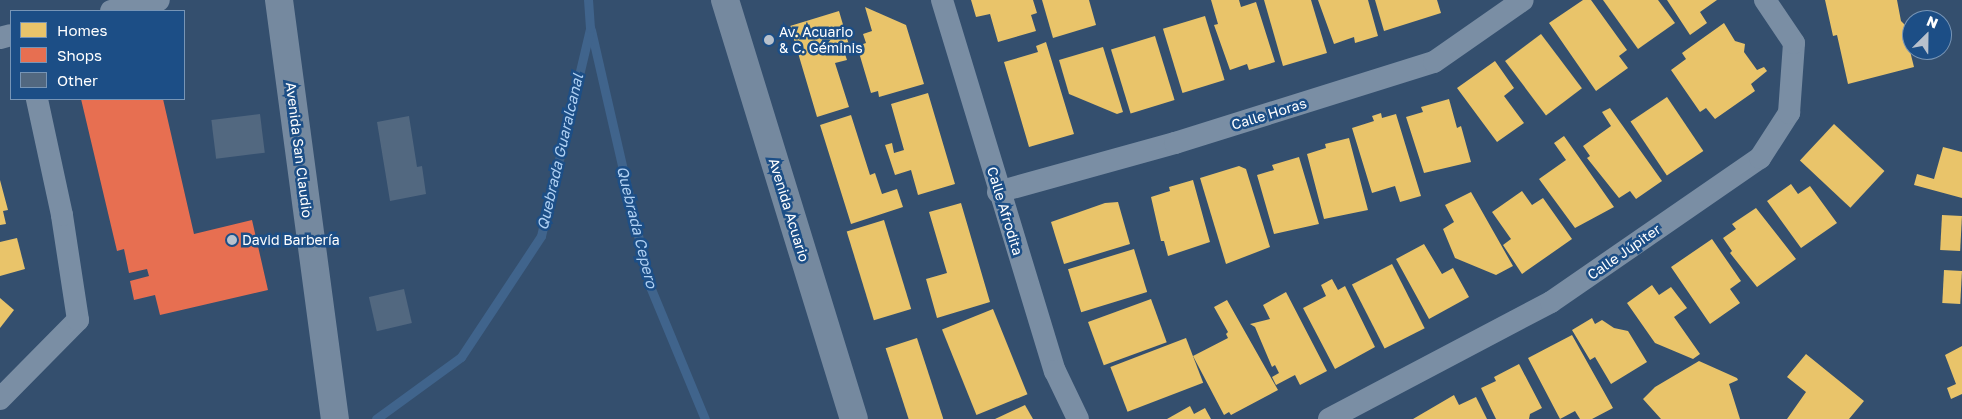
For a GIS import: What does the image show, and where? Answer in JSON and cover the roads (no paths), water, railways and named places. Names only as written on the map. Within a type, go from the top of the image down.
[{"type":"street","points":[[115,10],[159,0]]},
{"type":"street","name":"Avenida San Claudio","points":[[279,0],[334,419]]},
{"type":"street","name":"Avenida Acuario","points":[[725,0],[854,419]]},
{"type":"street","name":"Calle Afrodita","points":[[942,0],[998,192],[1055,371],[1078,419]]},
{"type":"street","name":"Calle Horas","points":[[998,192],[1175,143],[1434,62],[1523,0]]},
{"type":"street","name":"Calle Júpiter","points":[[1329,419],[1551,302],[1760,158],[1789,113],[1794,43],[1765,0]]},
{"type":"street","points":[[0,399],[78,320],[62,215],[37,100]]},
{"type":"waterway","name":"Quebrada Guaralcanal","points":[[376,419],[461,357],[541,236],[590,28],[588,0]]},
{"type":"waterway","name":"Quebrada Cepero","points":[[591,30],[649,284],[705,419]]},
{"type":"place","name":"Av. Acuario & C. Géminis","points":[[769,40]]},
{"type":"place","name":"David Barbería","points":[[232,240]]}]
